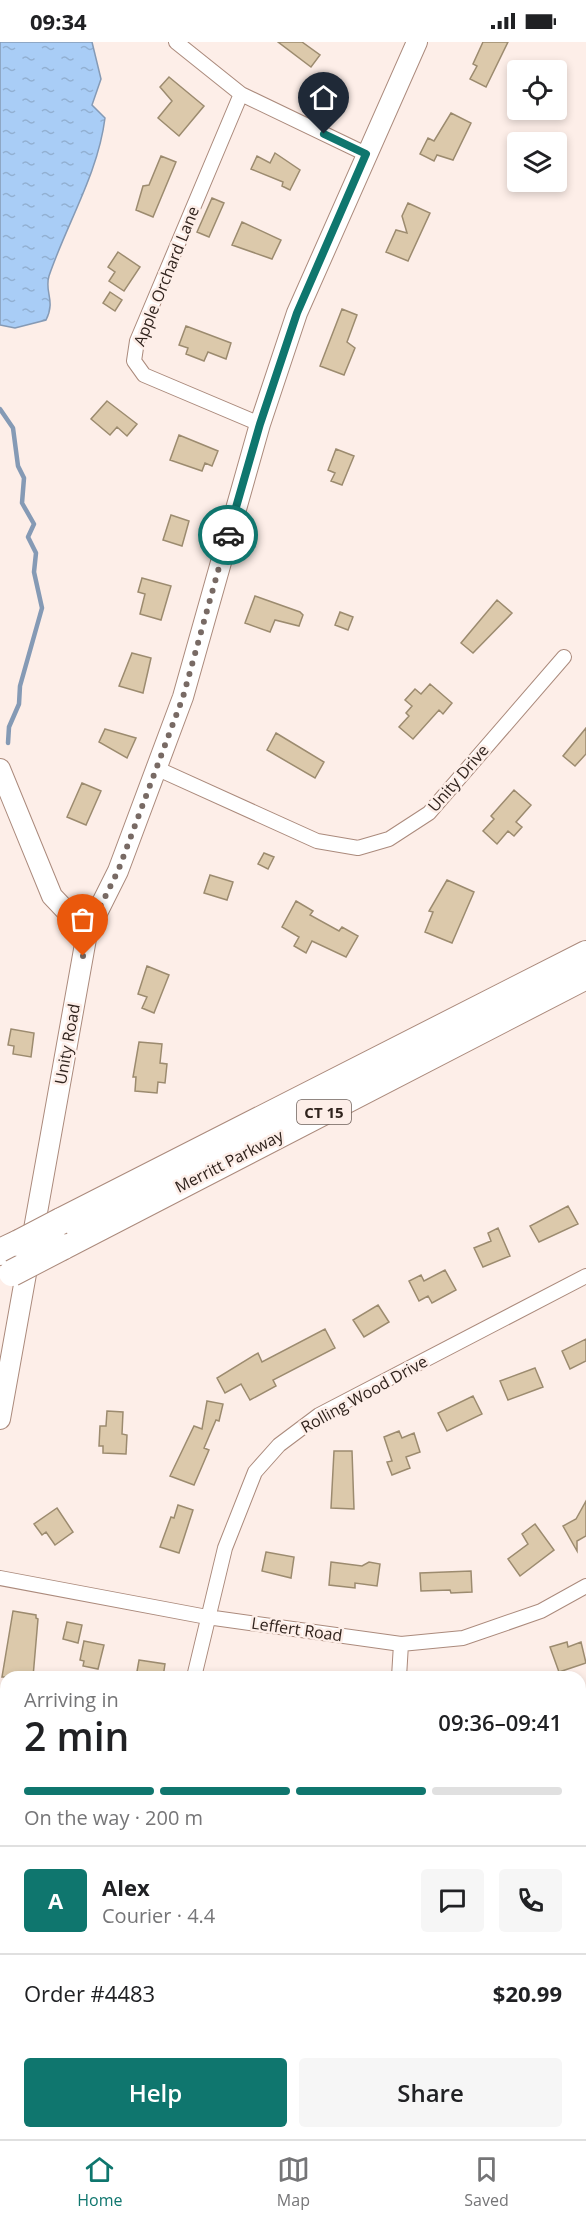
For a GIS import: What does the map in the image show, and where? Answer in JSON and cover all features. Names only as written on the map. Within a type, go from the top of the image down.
[{"type":"highway","name":"Merritt Parkway","points":[[8,1262],[61,1221],[586,954]]},
{"type":"highway","name":"Merritt Parkway","points":[[8,1262],[62,1248],[586,976]]},
{"type":"main road","name":"Unity Road","points":[[0,1419],[87,933],[118,871],[183,697],[260,424],[297,313],[417,42]]},
{"type":"main road","points":[[0,769],[52,896],[87,933]]},
{"type":"street","points":[[176,42],[241,94],[366,154]]},
{"type":"street","name":"Apple Orchard Lane","points":[[241,94],[137,341],[134,361],[144,375],[260,424]]},
{"type":"street","name":"Unity Drive","points":[[158,769],[317,841],[358,848],[389,840],[429,813],[564,657]]},
{"type":"street","name":"Rolling Wood Drive","points":[[195,1671],[225,1548],[255,1472],[279,1445],[319,1415],[586,1276]]},
{"type":"street","name":"Leffert Road","points":[[0,1578],[207,1617],[401,1644],[463,1638],[541,1611],[586,1586]]},
{"type":"street","points":[[399,1671],[401,1644]]},
{"type":"water","points":[[0,42],[92,42],[101,79],[92,105],[105,118],[89,179],[49,276],[50,307],[46,320],[15,328],[0,325]]},
{"type":"building","points":[[278,42],[302,42],[320,55],[311,67]]},
{"type":"building","points":[[483,42],[508,42],[486,87],[470,79],[477,66],[473,64]]},
{"type":"building","points":[[169,77],[204,106],[179,136],[158,118],[172,101],[160,87]]},
{"type":"building","points":[[451,113],[471,123],[453,160],[437,155],[434,161],[420,154],[428,138],[434,141]]},
{"type":"building","points":[[275,153],[300,170],[290,190],[282,186],[283,182],[251,169],[257,156],[270,163]]},
{"type":"building","points":[[161,156],[176,162],[153,217],[136,210],[143,186],[149,185]]},
{"type":"building","points":[[212,198],[224,203],[209,237],[197,232]]},
{"type":"building","points":[[408,203],[430,213],[408,261],[386,252],[396,230],[407,233],[402,216]]},
{"type":"building","points":[[242,222],[281,240],[272,259],[232,245]]},
{"type":"building","points":[[118,252],[140,267],[124,291],[109,281],[115,272],[108,267]]},
{"type":"building","points":[[110,292],[122,300],[115,311],[103,303]]},
{"type":"building","points":[[342,309],[357,315],[347,342],[355,348],[344,375],[320,366]]},
{"type":"building","points":[[186,326],[231,343],[226,359],[208,352],[204,361],[186,354],[188,348],[179,345]]},
{"type":"building","points":[[107,401],[137,424],[127,436],[117,427],[110,435],[91,419]]},
{"type":"building","points":[[179,435],[218,451],[212,466],[205,463],[202,471],[170,460]]},
{"type":"building","points":[[336,449],[354,456],[342,485],[331,481],[335,473],[328,470]]},
{"type":"building","points":[[171,515],[189,521],[182,546],[163,540]]},
{"type":"building","points":[[142,578],[171,586],[161,620],[140,614],[145,594],[138,592]]},
{"type":"building","points":[[255,596],[300,612],[303,615],[299,626],[275,620],[270,632],[245,623]]},
{"type":"building","points":[[497,600],[512,613],[473,653],[461,643]]},
{"type":"building","points":[[340,612],[353,617],[348,630],[335,625]]},
{"type":"building","points":[[132,653],[151,658],[143,693],[119,686]]},
{"type":"building","points":[[430,684],[452,703],[443,714],[439,710],[413,739],[399,727],[409,716],[406,713],[412,706],[405,700],[415,689],[421,694]]},
{"type":"building","points":[[586,728],[586,754],[575,766],[563,756]]},
{"type":"building","points":[[105,729],[136,738],[127,758],[99,742]]},
{"type":"building","points":[[276,733],[324,762],[315,778],[267,750]]},
{"type":"building","points":[[82,783],[101,791],[86,825],[67,817]]},
{"type":"building","points":[[514,790],[531,805],[516,822],[522,827],[514,836],[508,831],[497,844],[483,831],[494,819],[491,816]]},
{"type":"building","points":[[264,853],[274,857],[268,869],[258,864]]},
{"type":"building","points":[[210,875],[233,882],[227,900],[204,893]]},
{"type":"building","points":[[447,880],[474,892],[452,943],[425,932],[433,912],[429,911]]},
{"type":"building","points":[[296,901],[313,911],[310,915],[339,931],[342,927],[358,936],[346,957],[312,941],[306,953],[294,946],[299,937],[282,927]]},
{"type":"building","points":[[147,966],[169,975],[154,1013],[142,1008],[147,997],[138,994]]},
{"type":"building","points":[[11,1029],[34,1033],[31,1057],[13,1054],[14,1046],[8,1045]]},
{"type":"building","points":[[139,1042],[162,1044],[160,1063],[167,1064],[165,1083],[158,1082],[157,1093],[135,1091],[136,1077],[133,1077]]},
{"type":"building","points":[[568,1206],[578,1224],[539,1242],[530,1226]]},
{"type":"building","points":[[498,1228],[510,1256],[483,1267],[474,1248],[491,1241],[488,1233]]},
{"type":"building","points":[[445,1270],[456,1290],[432,1303],[428,1296],[419,1301],[409,1281],[421,1275],[424,1281]]},
{"type":"building","points":[[378,1305],[389,1322],[364,1337],[353,1320]]},
{"type":"building","points":[[325,1329],[335,1348],[273,1380],[276,1386],[250,1400],[241,1384],[225,1393],[217,1378],[258,1353],[262,1362]]},
{"type":"building","points":[[586,1339],[586,1361],[570,1369],[562,1351]]},
{"type":"building","points":[[535,1368],[543,1387],[508,1400],[500,1381]]},
{"type":"building","points":[[473,1396],[482,1414],[447,1431],[438,1413]]},
{"type":"building","points":[[207,1401],[223,1404],[219,1421],[216,1420],[204,1448],[209,1450],[194,1485],[170,1476],[194,1426],[202,1429]]},
{"type":"building","points":[[107,1411],[123,1412],[122,1434],[127,1435],[126,1454],[103,1453],[103,1446],[99,1446],[100,1426],[106,1426]]},
{"type":"building","points":[[399,1431],[402,1438],[414,1433],[420,1452],[406,1457],[410,1468],[392,1475],[387,1462],[392,1461],[384,1437]]},
{"type":"building","points":[[334,1451],[352,1451],[354,1509],[331,1508]]},
{"type":"building","points":[[586,1501],[586,1536],[577,1541],[577,1551],[563,1526],[576,1519]]},
{"type":"building","points":[[178,1505],[193,1510],[179,1553],[160,1547]]},
{"type":"building","points":[[57,1508],[73,1532],[55,1545],[46,1532],[42,1535],[34,1524]]},
{"type":"building","points":[[535,1524],[554,1550],[520,1576],[508,1559],[528,1544],[522,1534]]},
{"type":"building","points":[[266,1552],[294,1557],[291,1578],[262,1571]]},
{"type":"building","points":[[331,1562],[362,1566],[369,1562],[380,1564],[377,1586],[355,1583],[355,1588],[329,1585]]},
{"type":"building","points":[[471,1571],[472,1592],[421,1591],[420,1573]]},
{"type":"building","points":[[13,1611],[36,1615],[38,1619],[34,1671],[3,1671]]},
{"type":"building","points":[[67,1622],[82,1625],[78,1643],[63,1639]]},
{"type":"building","points":[[84,1641],[104,1645],[98,1669],[83,1666],[84,1661],[80,1660]]},
{"type":"building","points":[[567,1642],[568,1647],[581,1642],[586,1663],[559,1671],[550,1647]]},
{"type":"building","points":[[139,1660],[165,1664],[164,1671],[137,1671]]},
{"type":"waterway","points":[[0,409],[13,428],[18,466],[24,478],[22,503],[34,524],[28,537],[36,553],[34,572],[42,608],[20,686],[19,704],[9,727],[8,743]]},
{"type":"way so far","points":[[83,956],[87,933],[118,871],[183,697],[228,535]]},
{"type":"route","points":[[228,535],[260,424],[297,313],[366,154],[324,134]]}]
